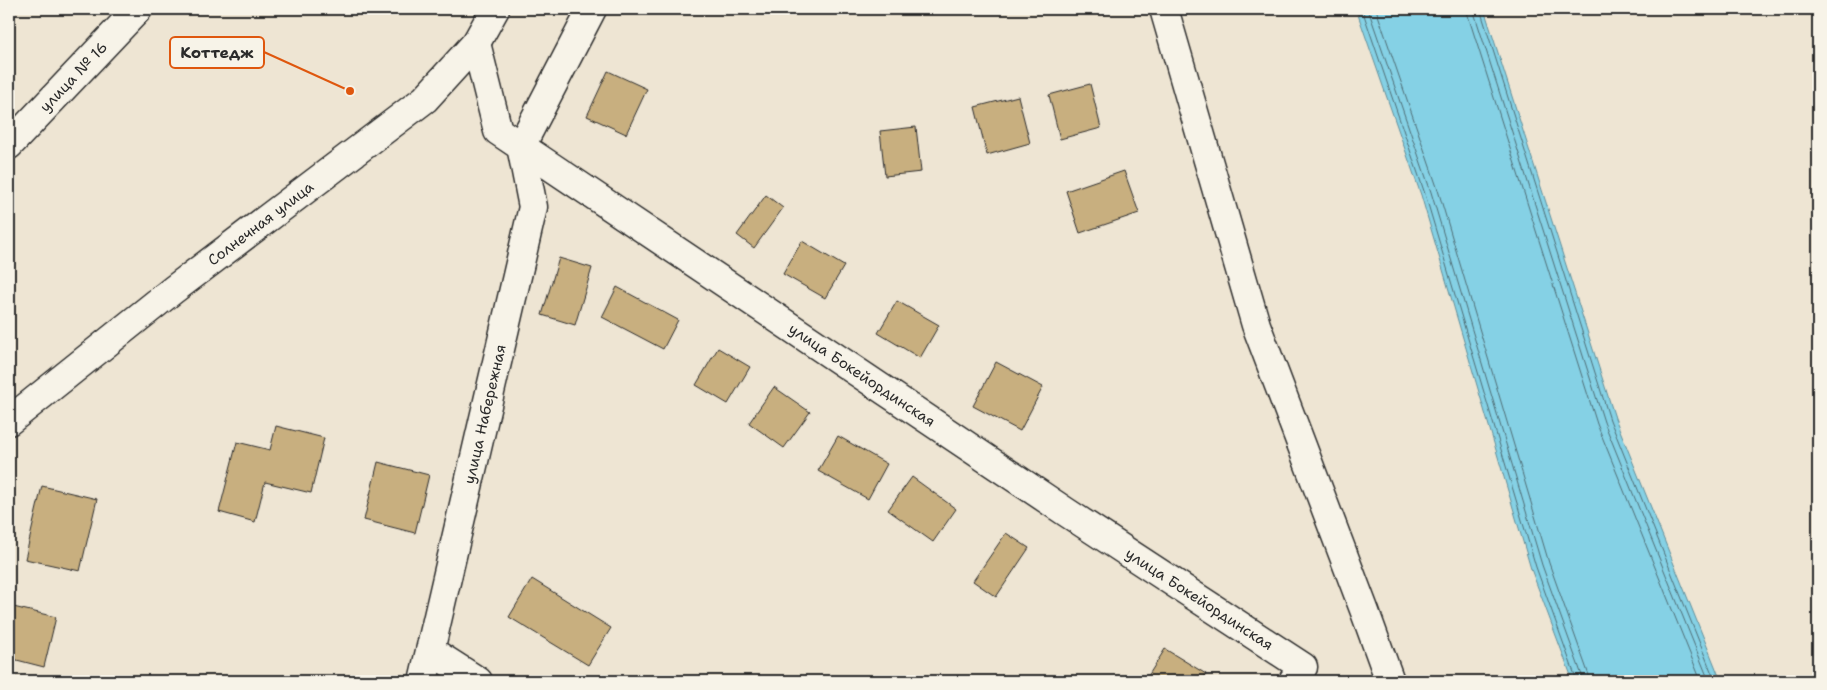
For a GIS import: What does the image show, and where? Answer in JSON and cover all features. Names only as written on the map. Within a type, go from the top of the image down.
[{"type":"street","name":"улица № 16","points":[[9,145],[138,9]]},
{"type":"street","name":"Солнечная улица","points":[[9,421],[172,290],[425,99],[476,43],[495,9]]},
{"type":"street","points":[[521,146],[592,9]]},
{"type":"street","points":[[1164,9],[1256,324],[1390,681]]},
{"type":"street","name":"улица Бокейординская","points":[[476,43],[498,131],[1066,512],[1298,674]]},
{"type":"street","name":"улица Набережная","points":[[423,681],[533,207],[521,146]]},
{"type":"street","points":[[431,651],[478,681]]},
{"type":"water","points":[[1356,9],[1484,9],[1615,418],[1721,681],[1573,681],[1531,569],[1421,195]]},
{"type":"building","points":[[608,71],[647,89],[626,134],[587,116]]},
{"type":"building","points":[[1090,84],[1101,128],[1060,139],[1049,95]]},
{"type":"building","points":[[1018,96],[1030,143],[987,155],[975,107]]},
{"type":"building","points":[[916,127],[921,172],[885,176],[880,131]]},
{"type":"building","points":[[1124,171],[1139,213],[1080,233],[1066,191]]},
{"type":"building","points":[[766,195],[783,208],[754,248],[737,235]]},
{"type":"building","points":[[802,241],[844,266],[825,298],[783,274]]},
{"type":"building","points":[[559,258],[592,268],[575,325],[542,315]]},
{"type":"building","points":[[617,287],[678,320],[663,349],[602,317]]},
{"type":"building","points":[[897,301],[939,325],[920,358],[878,333]]},
{"type":"building","points":[[718,348],[750,367],[728,404],[696,385]]},
{"type":"building","points":[[996,362],[1043,387],[1020,431],[973,406]]},
{"type":"building","points":[[774,387],[810,412],[784,448],[749,423]]},
{"type":"building","points":[[276,426],[324,438],[311,493],[265,482],[255,522],[219,512],[237,442],[270,450]]},
{"type":"building","points":[[838,436],[887,464],[868,499],[818,471]]},
{"type":"building","points":[[378,462],[429,475],[415,533],[364,520]]},
{"type":"building","points":[[912,477],[956,509],[933,542],[888,510]]},
{"type":"building","points":[[42,486],[97,499],[80,571],[25,559]]},
{"type":"building","points":[[1006,533],[1029,548],[996,597],[973,581]]},
{"type":"building","points":[[532,579],[611,628],[588,665],[509,617]]},
{"type":"building","points":[[9,606],[56,617],[44,667],[9,658]]},
{"type":"building","points":[[1165,649],[1206,674],[1202,681],[1145,681]]},
{"type":"place","name":"Коттедж","points":[[350,91]]}]
